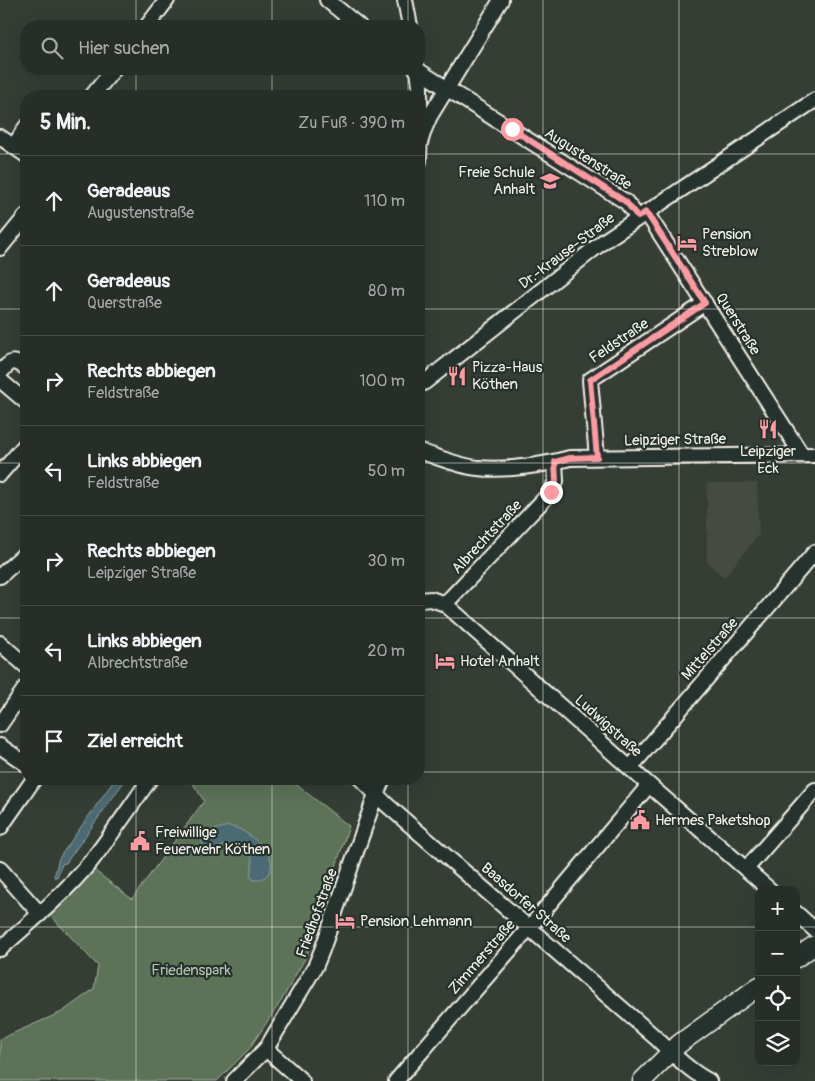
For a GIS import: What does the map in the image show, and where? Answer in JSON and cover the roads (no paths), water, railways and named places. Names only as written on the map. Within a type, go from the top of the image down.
[{"type":"main road","points":[[800,955],[815,945]]},
{"type":"main road","points":[[642,1081],[689,1036],[755,989]]},
{"type":"street","points":[[151,20],[167,0]]},
{"type":"street","points":[[327,0],[352,20]]},
{"type":"street","points":[[405,0],[409,20]]},
{"type":"street","points":[[425,128],[430,116],[501,0]]},
{"type":"street","name":"Augustenstraße","points":[[425,74],[642,214]]},
{"type":"street","points":[[97,90],[109,75]]},
{"type":"street","points":[[418,75],[420,90]]},
{"type":"street","name":"Dr.-Krause-Straße","points":[[425,382],[604,241],[815,100]]},
{"type":"street","points":[[14,146],[20,136]]},
{"type":"street","points":[[0,137],[20,150]]},
{"type":"street","name":"Querstraße","points":[[642,214],[808,455]]},
{"type":"street","points":[[0,248],[20,223]]},
{"type":"street","name":"Feldstraße","points":[[597,457],[590,380],[705,303]]},
{"type":"street","points":[[0,373],[13,361],[20,364]]},
{"type":"street","points":[[0,380],[20,397]]},
{"type":"street","points":[[0,474],[20,451]]},
{"type":"street","name":"Leipziger Straße","points":[[425,453],[456,464],[477,468],[500,469],[555,462],[570,458],[808,455]]},
{"type":"street","name":"Albrechtstraße","points":[[446,604],[551,492],[556,481],[555,462]]},
{"type":"street","name":"Mittelstraße","points":[[630,768],[815,552]]},
{"type":"street","points":[[0,576],[20,559]]},
{"type":"street","points":[[425,600],[431,599],[446,604]]},
{"type":"street","name":"Ludwigstraße","points":[[446,604],[765,886]]},
{"type":"street","points":[[0,643],[20,661]]},
{"type":"street","points":[[0,725],[20,697]]},
{"type":"street","points":[[0,746],[20,760]]},
{"type":"street","points":[[0,828],[30,785]]},
{"type":"street","points":[[0,949],[40,914],[91,861],[146,785]]},
{"type":"street","name":"Baasdorfer Straße","points":[[367,785],[387,805],[671,1052],[693,1071],[709,1081]]},
{"type":"street","name":"Friedhofstraße","points":[[234,1081],[266,1049],[311,974],[322,950],[380,785]]},
{"type":"street","name":"Zimmerstraße","points":[[396,1081],[529,928],[649,785]]},
{"type":"street","points":[[746,869],[815,790]]},
{"type":"street","points":[[0,868],[40,914]]},
{"type":"street","points":[[800,917],[815,930]]},
{"type":"street","points":[[266,1049],[302,1081]]},
{"type":"water","points":[[111,785],[122,785],[66,863],[62,864],[57,877],[54,877],[59,858]]},
{"type":"water","points":[[228,826],[245,832],[264,848],[271,861],[271,868],[265,877],[254,880],[250,876],[252,858],[246,850],[239,846],[223,846],[210,851],[204,849],[202,842],[206,835]]},
{"type":"place","name":"Freie Schule Anhalt","points":[[550,181]]},
{"type":"place","name":"Pension Streblow","points":[[687,243]]},
{"type":"place","name":"Pizza-Haus Köthen","points":[[457,376]]},
{"type":"place","name":"Leipziger Eck","points":[[768,429]]},
{"type":"place","name":"Hotel Anhalt","points":[[445,661]]},
{"type":"place","name":"Hermes Paketshop","points":[[640,820]]},
{"type":"place","name":"Freiwillige Feuerwehr Köthen","points":[[140,841]]},
{"type":"place","name":"Pension Lehmann","points":[[345,921]]},
{"type":"park label","name":"Friedenspark","points":[[191,970]]}]
